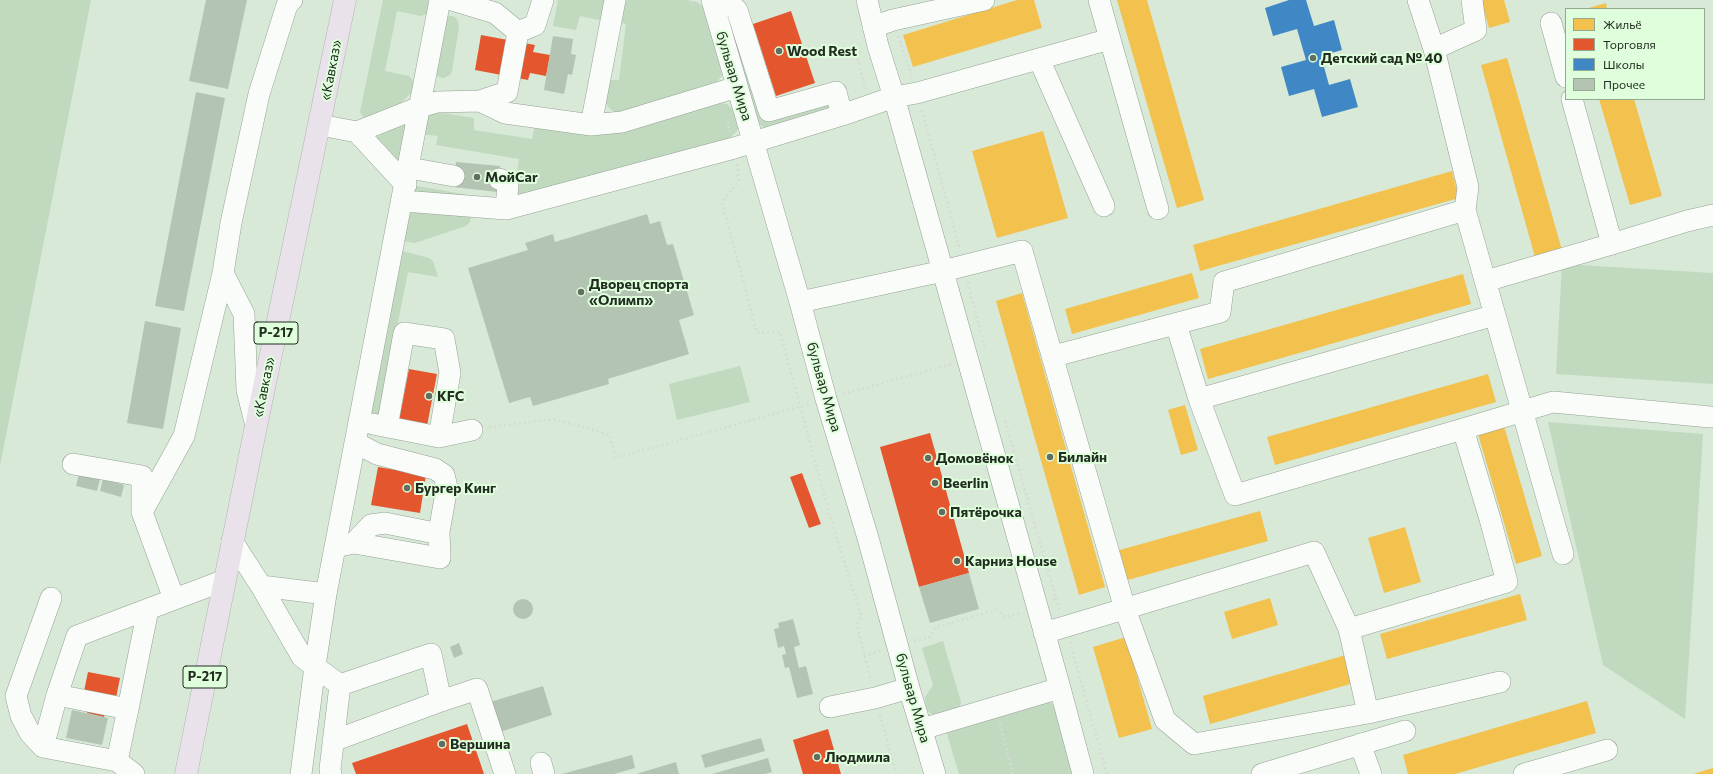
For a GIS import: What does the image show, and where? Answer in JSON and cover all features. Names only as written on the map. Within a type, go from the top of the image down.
[{"type":"highway","name":"«Кавказ»","points":[[186,774],[232,541],[345,0]]},
{"type":"street","points":[[142,512],[184,436],[223,273],[231,223],[259,94],[287,4],[292,0]]},
{"type":"street","points":[[301,774],[326,594],[345,545],[359,421],[406,185],[440,0]]},
{"type":"street","points":[[452,0],[495,13],[518,32]]},
{"type":"street","points":[[518,32],[535,25],[543,0]]},
{"type":"street","points":[[591,125],[615,0]]},
{"type":"street","points":[[867,0],[873,27],[943,271],[976,356],[1037,609],[1060,688],[1082,774]]},
{"type":"street","points":[[873,27],[894,20],[982,0]]},
{"type":"street","points":[[1100,0],[1158,209]]},
{"type":"street","points":[[1418,0],[1434,49],[1468,187],[1465,210],[1563,554]]},
{"type":"street","points":[[1434,49],[1476,30],[1472,0]]},
{"type":"street","name":"бульвар Мира","points":[[709,2],[729,90],[744,145],[800,302],[826,399],[868,538],[909,688],[935,774]]},
{"type":"street","points":[[731,5],[769,112],[836,92],[842,115]]},
{"type":"street","points":[[1551,23],[1565,73]]},
{"type":"street","points":[[320,125],[357,132],[420,107],[438,102],[480,101],[507,92],[518,32]]},
{"type":"street","points":[[357,132],[406,185],[506,209],[744,145],[894,98],[1110,40]]},
{"type":"street","points":[[1039,59],[1104,206]]},
{"type":"street","points":[[480,101],[505,113],[591,125],[622,122],[729,90]]},
{"type":"street","points":[[1572,100],[1612,244]]},
{"type":"street","points":[[406,185],[454,176]]},
{"type":"street","points":[[499,179],[508,184],[506,209]]},
{"type":"street","points":[[1054,356],[1220,312],[1224,282],[1465,210]]},
{"type":"street","points":[[1486,282],[1694,219],[1713,215]]},
{"type":"street","points":[[800,302],[943,271],[1022,251],[1054,356],[1125,609],[1165,720],[1194,744],[1368,713],[1500,682]]},
{"type":"street","points":[[223,273],[244,314],[247,390],[256,426]]},
{"type":"street","points":[[1199,399],[1495,315]]},
{"type":"street","points":[[1176,324],[1199,399],[1235,495],[1553,402],[1710,417]]},
{"type":"street","points":[[386,427],[404,334],[444,340],[450,373],[439,437]]},
{"type":"street","points":[[359,421],[439,437],[472,430]]},
{"type":"street","points":[[1349,629],[1507,582],[1463,429]]},
{"type":"street","points":[[345,545],[440,558],[440,525],[447,487],[444,475],[435,469],[377,454],[356,443]]},
{"type":"street","points":[[72,464],[142,476],[142,512],[174,599]]},
{"type":"street","points":[[345,545],[372,525],[388,517],[399,514],[435,520],[440,525]]},
{"type":"street","points":[[232,541],[261,586],[302,657],[340,685]]},
{"type":"street","points":[[1044,633],[1314,552],[1349,629],[1368,713]]},
{"type":"street","points":[[43,747],[57,695],[77,636],[225,580]]},
{"type":"street","points":[[261,586],[326,594]]},
{"type":"street","points":[[50,598],[16,696],[20,716],[30,733],[43,747],[117,761],[134,774]]},
{"type":"street","points":[[117,761],[148,609]]},
{"type":"street","points":[[340,685],[431,654],[441,701]]},
{"type":"street","points":[[330,772],[340,685]]},
{"type":"street","points":[[830,707],[875,698],[909,688]]},
{"type":"street","points":[[922,729],[1060,688]]},
{"type":"street","points":[[333,741],[477,689],[505,774]]},
{"type":"street","points":[[57,695],[128,709]]},
{"type":"street","points":[[1262,774],[1404,731]]},
{"type":"street","points":[[1360,744],[1371,774]]},
{"type":"street","points":[[1524,774],[1607,750]]},
{"type":"path","points":[[690,0],[709,2]]},
{"type":"path","points":[[472,430],[498,425],[555,419],[610,436],[616,458],[799,408],[976,356],[964,265],[917,92],[894,20]]},
{"type":"path","points":[[729,90],[744,145],[739,181],[722,202],[757,333],[780,332],[799,408],[829,513],[861,615],[857,626],[896,774]]},
{"type":"path","points":[[1003,414],[1107,774]]},
{"type":"path","points":[[864,656],[930,637],[936,627],[997,610],[1005,617],[1037,609],[1056,598]]},
{"type":"path","points":[[995,707],[1013,774]]},
{"type":"green space","points":[[0,0],[91,0],[0,466]]},
{"type":"green space","points":[[383,0],[428,0],[429,11],[421,16],[397,11],[385,71],[409,76],[413,81],[414,86],[412,92],[401,103],[366,118],[363,117],[360,112]]},
{"type":"green space","points":[[558,0],[607,0],[603,21],[580,16],[576,30],[553,26]]},
{"type":"green space","points":[[620,0],[685,0],[697,2],[707,12],[723,70],[721,77],[714,85],[616,113],[610,109],[604,101],[607,80],[619,80],[626,24],[618,22]]},
{"type":"green space","points":[[721,2],[732,9],[762,112],[827,101],[830,109],[766,129],[760,125],[755,118]]},
{"type":"green space","points":[[448,16],[453,16],[457,19],[459,27],[452,71],[450,75],[444,78],[435,74],[444,19]]},
{"type":"green space","points":[[721,103],[727,104],[737,113],[739,126],[737,131],[729,139],[512,201],[519,159],[436,145],[438,136],[420,134],[430,111],[474,118],[474,130],[532,139],[534,129],[536,127]]},
{"type":"green space","points":[[406,123],[400,161],[395,162],[372,139]]},
{"type":"green space","points":[[412,185],[496,200],[411,196]]},
{"type":"green space","points":[[408,208],[468,213],[471,217],[470,222],[466,226],[415,243],[402,241]]},
{"type":"green space","points":[[399,250],[429,258],[433,261],[438,277],[408,272],[384,392],[383,416],[372,415],[370,411]]},
{"type":"green space","points":[[1562,264],[1713,273],[1713,384],[1556,374]]},
{"type":"green space","points":[[740,366],[750,402],[677,420],[669,384]]},
{"type":"green space","points":[[1548,422],[1703,434],[1685,719],[1603,665]]},
{"type":"green space","points":[[943,641],[961,702],[958,711],[936,716],[930,713],[926,708],[925,697],[933,685],[922,648]]},
{"type":"green space","points":[[1047,701],[1053,704],[1075,774],[959,774],[946,731]]},
{"type":"building: Жильё","points":[[1017,0],[1034,0],[1042,28],[913,67],[903,35]]},
{"type":"building: Жильё","points":[[1117,0],[1147,0],[1204,200],[1177,208]]},
{"type":"building: Жильё","points":[[1481,0],[1504,0],[1510,22],[1489,28]]},
{"type":"building: Жильё","points":[[1606,3],[1607,8],[1588,8]]},
{"type":"building: Жильё","points":[[1507,58],[1562,250],[1535,257],[1481,65]]},
{"type":"building: Жильё","points":[[1599,100],[1634,100],[1662,196],[1630,205]]},
{"type":"building: Жильё","points":[[1043,131],[1068,218],[997,238],[972,151]]},
{"type":"building: Жильё","points":[[1452,171],[1459,198],[1200,271],[1193,245]]},
{"type":"building: Жильё","points":[[1192,273],[1199,298],[1072,334],[1065,309]]},
{"type":"building: Жильё","points":[[1463,274],[1471,304],[1208,379],[1200,349]]},
{"type":"building: Жильё","points":[[1022,293],[1105,587],[1079,595],[996,301]]},
{"type":"building: Жильё","points":[[1488,374],[1496,402],[1275,465],[1267,437]]},
{"type":"building: Жильё","points":[[1185,405],[1198,450],[1181,455],[1168,410]]},
{"type":"building: Жильё","points":[[1504,426],[1542,556],[1516,564],[1478,434]]},
{"type":"building: Жильё","points":[[1260,511],[1268,541],[1124,581],[1116,551]]},
{"type":"building: Жильё","points":[[1405,527],[1421,582],[1384,593],[1368,538]]},
{"type":"building: Жильё","points":[[1520,594],[1527,620],[1387,659],[1380,634]]},
{"type":"building: Жильё","points":[[1270,598],[1278,625],[1232,639],[1224,612]]},
{"type":"building: Жильё","points":[[1126,637],[1152,729],[1119,738],[1093,647]]},
{"type":"building: Жильё","points":[[1346,655],[1354,683],[1210,724],[1203,696]]},
{"type":"building: Жильё","points":[[1587,701],[1596,733],[1455,774],[1408,774],[1403,755]]},
{"type":"building: Жильё","points":[[1713,768],[1713,774],[1693,774]]},
{"type":"building: Торговля","points":[[791,11],[815,83],[776,96],[753,24]]},
{"type":"building: Торговля","points":[[481,35],[535,45],[533,52],[550,55],[546,76],[530,73],[528,80],[475,70]]},
{"type":"building: Торговля","points":[[409,369],[437,374],[427,426],[399,420]]},
{"type":"building: Торговля","points":[[930,433],[969,573],[919,587],[880,447]]},
{"type":"building: Торговля","points":[[378,467],[426,475],[420,513],[371,505]]},
{"type":"building: Торговля","points":[[802,473],[821,524],[809,528],[790,477]]},
{"type":"building: Торговля","points":[[88,672],[120,678],[116,698],[108,696],[104,717],[87,713],[91,692],[84,691]]},
{"type":"building: Торговля","name":"Вершина","points":[[467,724],[484,774],[356,774],[352,763]]},
{"type":"building: Торговля","name":"Людмила","points":[[828,729],[841,774],[803,774],[793,740]]},
{"type":"building: Школы","name":"Детский сад № 40","points":[[1289,0],[1306,0],[1314,26],[1334,20],[1342,50],[1321,56],[1329,85],[1350,79],[1358,107],[1322,117],[1314,89],[1289,96],[1281,67],[1306,60],[1297,29],[1273,36],[1265,8]]},
{"type":"building: Прочее","points":[[206,0],[247,0],[228,89],[189,81]]},
{"type":"building: Прочее","points":[[553,36],[573,39],[571,54],[576,55],[572,75],[568,74],[564,94],[544,90]]},
{"type":"building: Прочее","points":[[196,92],[225,98],[184,311],[155,306]]},
{"type":"building: Прочее","name":"МойCar","points":[[456,162],[500,166],[498,192],[453,187]]},
{"type":"building: Прочее","name":"Дворец спорта «Олимп»","points":[[647,214],[650,224],[660,221],[667,245],[673,244],[694,315],[679,320],[689,354],[608,379],[609,384],[533,406],[530,397],[509,403],[468,268],[528,250],[525,243],[553,234],[555,242]]},
{"type":"building: Прочее","points":[[145,321],[181,328],[163,429],[127,423]]},
{"type":"building: Прочее","points":[[79,474],[100,479],[97,491],[76,486]]},
{"type":"building: Прочее","points":[[103,479],[124,485],[121,497],[100,491]]},
{"type":"building: Прочее","points":[[969,573],[979,609],[930,623],[919,587]]},
{"type":"building: Прочее","points":[[523,599],[530,602],[533,609],[530,616],[523,619],[516,616],[513,609],[516,602]]},
{"type":"building: Прочее","points":[[793,619],[800,645],[794,647],[799,668],[806,666],[813,694],[797,698],[789,667],[785,668],[782,655],[786,654],[784,646],[778,648],[774,629],[779,628],[778,623]]},
{"type":"building: Прочее","points":[[459,643],[463,654],[454,658],[450,647]]},
{"type":"building: Прочее","points":[[543,686],[552,715],[500,732],[490,702]]},
{"type":"building: Прочее","points":[[72,710],[108,718],[102,745],[66,738]]},
{"type":"building: Прочее","points":[[761,738],[765,751],[705,768],[701,755]]},
{"type":"building: Прочее","points":[[632,755],[635,768],[614,774],[562,774]]},
{"type":"building: Прочее","points":[[768,758],[772,772],[765,774],[712,774]]},
{"type":"building: Прочее","points":[[676,762],[679,774],[636,774]]},
{"type":"place","name":"Wood Rest","points":[[779,51]]},
{"type":"place","name":"Детский сад № 40","points":[[1313,58]]},
{"type":"place","name":"МойCar","points":[[477,177]]},
{"type":"place","name":"Дворец спорта «Олимп»","points":[[581,292]]},
{"type":"place","name":"KFC","points":[[429,396]]},
{"type":"place","name":"Билайн","points":[[1050,457]]},
{"type":"place","name":"Домовёнок","points":[[928,458]]},
{"type":"place","name":"Beerlin","points":[[935,483]]},
{"type":"place","name":"Бургер Кинг","points":[[407,488]]},
{"type":"place","name":"Пятёрочка","points":[[942,512]]},
{"type":"place","name":"Карниз House","points":[[957,561]]},
{"type":"place","name":"Вершина","points":[[442,744]]},
{"type":"place","name":"Людмила","points":[[817,757]]}]
